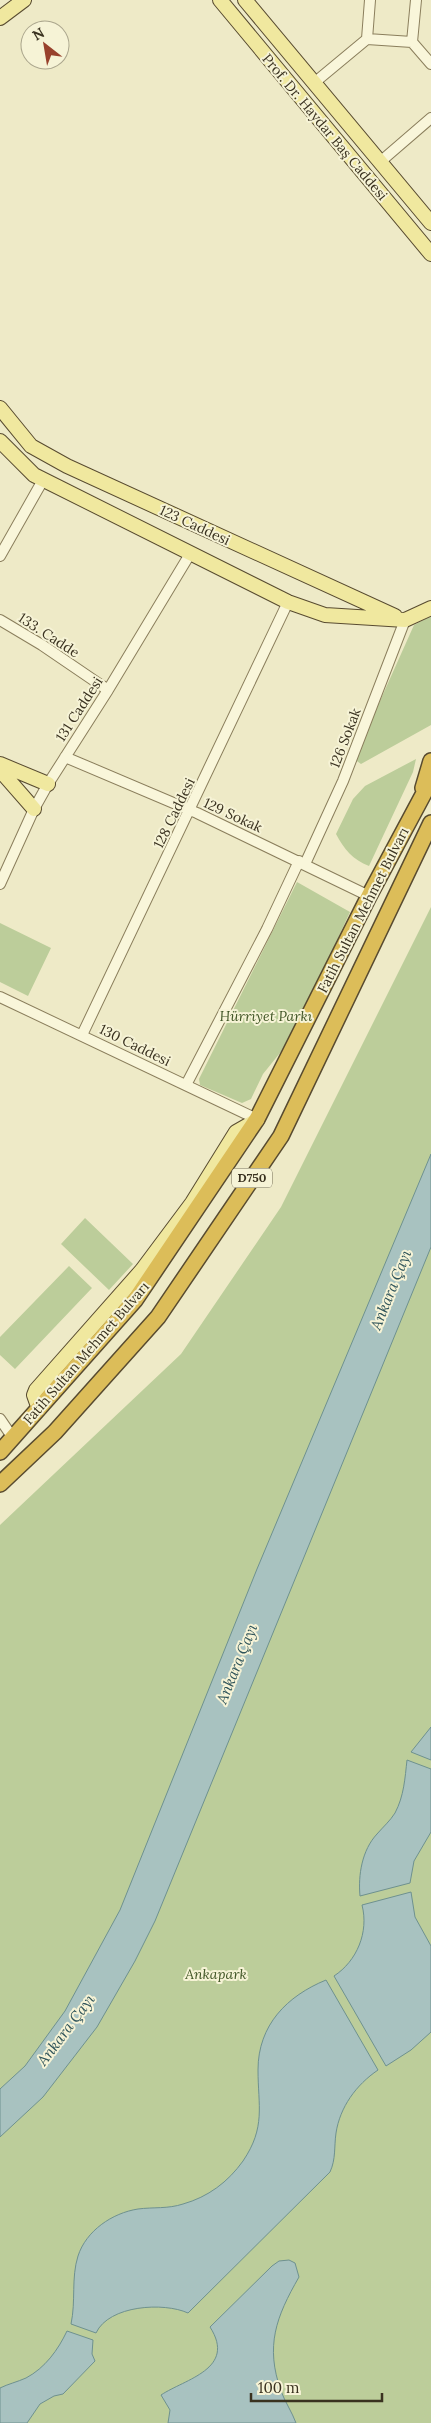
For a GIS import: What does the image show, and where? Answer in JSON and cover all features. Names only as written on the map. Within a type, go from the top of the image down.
[{"type":"highway","points":[[420,801],[431,761]]},
{"type":"highway","name":"Fatih Sultan Mehmet Bulvarı","points":[[0,1452],[135,1300],[257,1119],[369,896],[431,780]]},
{"type":"highway","name":"Fatih Sultan Mehmet Bulvarı","points":[[0,1484],[55,1432],[158,1318],[281,1136],[431,823]]},
{"type":"main road","points":[[0,18],[24,0]]},
{"type":"main road","name":"Prof. Dr. Haydar Baş Caddesi","points":[[220,0],[431,254]]},
{"type":"main road","name":"Prof. Dr. Haydar Baş Caddesi","points":[[245,0],[431,223]]},
{"type":"main road","name":"123 Caddesi","points":[[0,408],[31,446],[68,466],[324,585],[405,620]]},
{"type":"main road","name":"123 Caddesi","points":[[0,441],[34,475],[288,602],[325,615],[405,620],[431,608]]},
{"type":"main road","points":[[0,764],[48,784]]},
{"type":"main road","points":[[0,770],[34,809]]},
{"type":"street","points":[[367,39],[370,0]]},
{"type":"street","points":[[412,42],[416,0]]},
{"type":"street","points":[[314,83],[367,39],[412,42],[431,64]]},
{"type":"street","points":[[380,162],[431,118]]},
{"type":"street","points":[[0,556],[43,480]]},
{"type":"street","name":"131 Caddesi","points":[[0,884],[34,809],[48,784],[108,690],[190,554]]},
{"type":"street","name":"128 Caddesi","points":[[82,1036],[191,810],[288,602]]},
{"type":"street","name":"133. Cadde","points":[[0,620],[42,645],[108,690]]},
{"type":"street","name":"126 Sokak","points":[[186,1085],[343,781],[405,620]]},
{"type":"street","name":"129 Sokak","points":[[65,757],[191,810],[369,896]]},
{"type":"street","name":"130 Caddesi","points":[[0,997],[257,1119]]},
{"type":"street","points":[[0,1419],[13,1438]]},
{"type":"green space","points":[[431,616],[431,725],[361,764],[354,759],[414,625]]},
{"type":"green space","points":[[416,759],[413,772],[369,866],[363,864],[349,853],[336,834],[353,799],[365,786]]},
{"type":"green space","name":"Hürriyet Parkı","points":[[297,882],[350,912],[292,1038],[263,1074],[251,1099],[242,1103],[200,1085],[199,1079]]},
{"type":"green space","name":"Ankapark","points":[[431,907],[431,2423],[0,2423],[0,1525],[181,1354],[281,1207]]},
{"type":"green space","points":[[0,923],[51,948],[28,996],[0,982]]},
{"type":"green space","points":[[85,1218],[133,1264],[109,1290],[61,1244]]},
{"type":"green space","points":[[69,1266],[92,1288],[15,1369],[0,1355],[0,1337]]},
{"type":"water","name":"Ankara Çayı","points":[[431,1154],[431,1247],[155,1921],[135,1961],[97,2027],[43,2097],[0,2137],[0,2089],[25,2066],[65,2011],[120,1910],[257,1569]]},
{"type":"water","points":[[431,1727],[431,1760],[411,1752]]},
{"type":"water","points":[[407,1760],[431,1769],[431,1832],[414,1861],[410,1883],[360,1896],[362,1863],[372,1840],[391,1819],[398,1807],[404,1787]]},
{"type":"water","points":[[411,1892],[415,1917],[431,1946],[431,2032],[411,2050],[386,2066],[334,1976],[349,1962],[359,1945],[364,1925],[362,1905]]},
{"type":"water","points":[[326,1980],[378,2070],[350,2097],[341,2114],[330,2172],[188,2313],[152,2307],[124,2311],[103,2324],[96,2333],[71,2324],[76,2264],[82,2247],[94,2231],[110,2219],[128,2211],[177,2206],[201,2197],[217,2188],[231,2176],[243,2161],[250,2149],[258,2127],[258,2070],[259,2054],[263,2039],[277,2014],[287,2004],[299,1994]]},
{"type":"water","points":[[289,2260],[295,2263],[299,2277],[284,2305],[275,2332],[274,2360],[281,2391],[296,2423],[168,2423],[170,2410],[161,2395],[194,2378],[213,2363],[217,2353],[217,2341],[210,2327],[272,2266],[279,2261]]},
{"type":"water","points":[[67,2331],[93,2340],[92,2354],[95,2361],[63,2394],[54,2396],[40,2404],[27,2423],[0,2423],[0,2388],[26,2378],[45,2364],[55,2352]]}]
